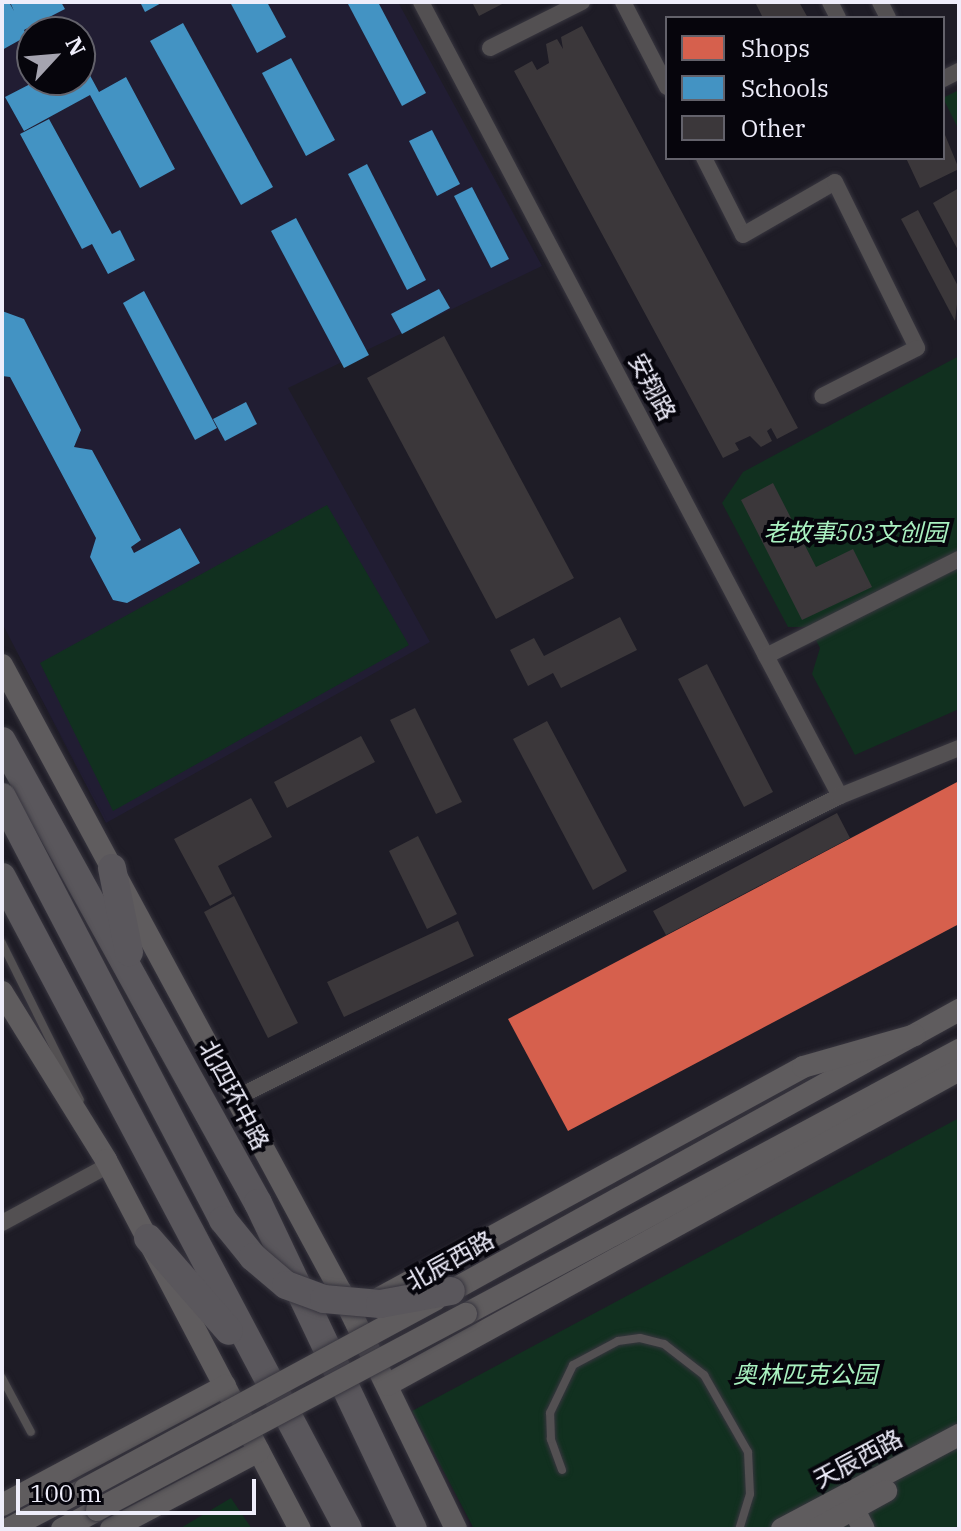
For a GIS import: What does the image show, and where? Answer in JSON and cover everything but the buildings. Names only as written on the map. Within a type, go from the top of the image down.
[{"type":"highway","name":"北四环中路","points":[[2,741],[258,1203],[413,1529]]},
{"type":"highway","points":[[2,797],[223,1220],[253,1257],[286,1285],[324,1299],[380,1304],[458,1302]]},
{"type":"highway","points":[[112,868],[135,981]]},
{"type":"highway","points":[[2,877],[348,1529]]},
{"type":"highway","points":[[148,1238],[260,1367]]},
{"type":"street","name":"安翔路","points":[[421,2],[840,796]]},
{"type":"street","points":[[490,48],[582,2]]},
{"type":"street","points":[[623,2],[665,83]]},
{"type":"street","points":[[705,160],[743,235],[835,182],[917,348],[822,396]]},
{"type":"street","points":[[766,656],[959,559]]},
{"type":"street","name":"北四环中路","points":[[2,665],[352,1313],[456,1529]]},
{"type":"street","points":[[236,1098],[840,796],[959,748]]},
{"type":"street","points":[[2,992],[108,1162],[300,1529]]},
{"type":"street","name":"北辰西路","points":[[62,1529],[959,1010]]},
{"type":"street","name":"北辰西路","points":[[352,1313],[803,1067],[915,1035]]},
{"type":"street","name":"北辰西路","points":[[8,1529],[959,1050]]},
{"type":"street","points":[[387,1385],[959,1070]]},
{"type":"street","points":[[2,1223],[108,1162]]},
{"type":"street","points":[[2,1505],[225,1386]]},
{"type":"street","points":[[150,1426],[185,1490]]},
{"type":"street","name":"天辰西路","points":[[817,1529],[851,1501],[959,1435]]},
{"type":"street","points":[[111,1529],[259,1451]]},
{"type":"street","name":"天辰西路","points":[[782,1529],[959,1452]]},
{"type":"street","points":[[851,1501],[864,1529]]},
{"type":"lane","points":[[2,943],[61,1056],[108,1162]]},
{"type":"lane","points":[[562,1470],[551,1439],[550,1413],[573,1365],[618,1341],[640,1338],[664,1344],[704,1375],[748,1452],[750,1494],[739,1529]]},
{"type":"lane","points":[[2,1378],[31,1432]]},
{"type":"shaded area","points":[[2,2],[398,2],[542,266],[288,388],[430,642],[106,823],[2,623]]},
{"type":"green space","points":[[959,90],[959,130],[945,102],[945,97]]},
{"type":"green space","name":"老故事503文创园","points":[[959,356],[959,709],[855,755],[812,674],[820,648],[809,627],[788,627],[722,503],[743,472]]},
{"type":"green space","points":[[327,505],[409,645],[113,811],[40,663]]},
{"type":"green space","name":"奥林匹克公园","points":[[959,1118],[959,1529],[474,1529],[412,1411]]},
{"type":"green space","points":[[231,1498],[252,1529],[179,1529]]}]
